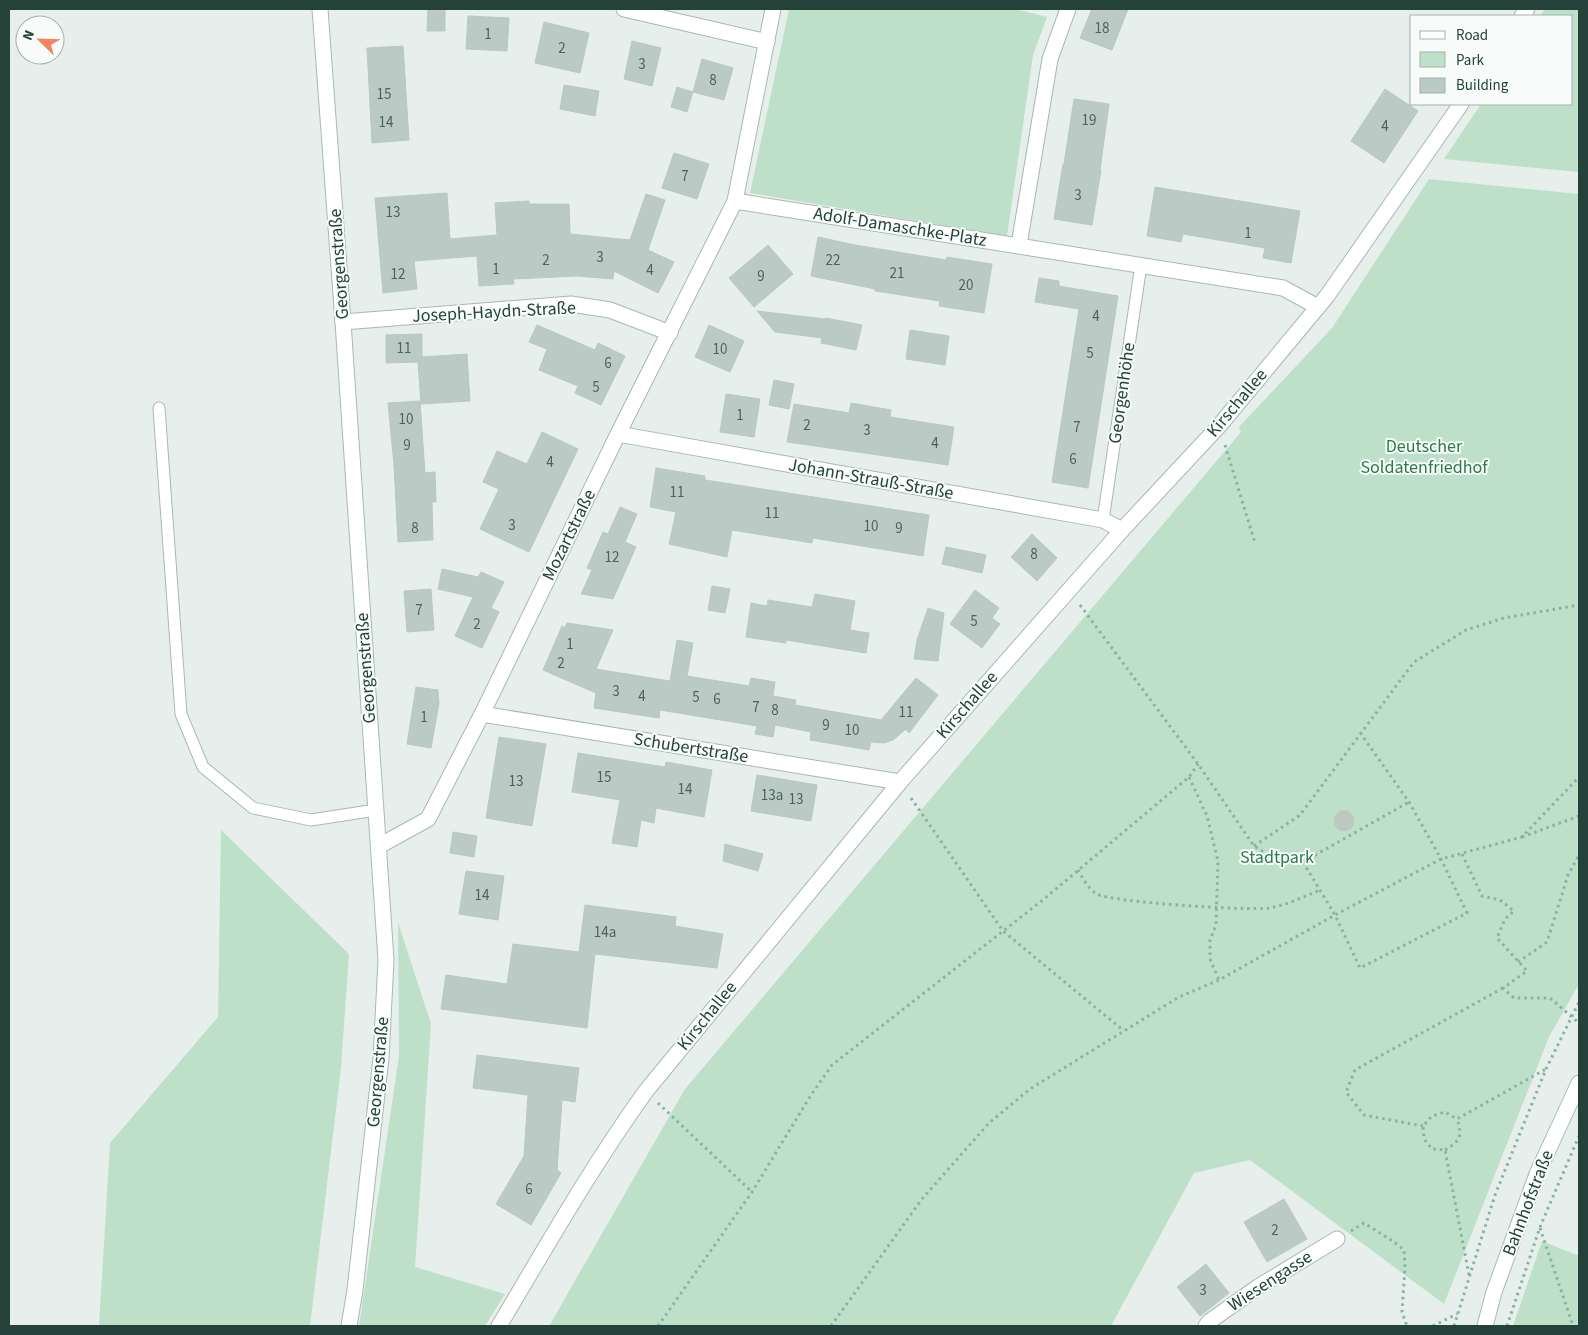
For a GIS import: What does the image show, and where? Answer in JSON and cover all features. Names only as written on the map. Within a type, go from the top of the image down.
[{"type":"street","name":"Georgenstraße","points":[[320,9],[344,322],[386,960],[382,1058],[355,1290],[349,1326]]},
{"type":"street","points":[[624,9],[767,42]]},
{"type":"street","points":[[735,201],[773,9]]},
{"type":"street","points":[[1068,9],[1050,59],[1019,246],[1282,288],[1318,307]]},
{"type":"street","name":"Kirschallee","points":[[499,1326],[615,1134],[646,1091],[900,782],[1122,530],[1219,426],[1328,296],[1460,105]]},
{"type":"street","name":"Adolf-Damaschke-Platz","points":[[735,201],[1019,246]]},
{"type":"street","name":"Mozartstraße","points":[[379,846],[428,819],[482,714],[618,434],[735,201]]},
{"type":"street","name":"Joseph-Haydn-Straße","points":[[344,322],[571,304],[610,310],[670,332]]},
{"type":"street","name":"Johann-Strauß-Straße","points":[[618,434],[1103,520],[1122,530]]},
{"type":"street","name":"Schubertstraße","points":[[482,714],[900,782]]},
{"type":"street","name":"Bahnhofstraße","points":[[1485,1326],[1494,1292],[1537,1174],[1579,1083]]},
{"type":"street","name":"Wiesengasse","points":[[1206,1326],[1210,1321],[1258,1287],[1337,1239]]},
{"type":"lane","name":"Georgenhöhe","points":[[1103,520],[1140,265]]},
{"type":"lane","points":[[160,408],[181,714],[203,767],[253,808],[311,820],[376,810]]},
{"type":"path","points":[[1219,426],[1255,543]]},
{"type":"path","points":[[1069,590],[1198,764],[1254,846],[1276,860],[1303,862],[1409,802]]},
{"type":"path","points":[[1254,846],[1300,815],[1414,662],[1466,630],[1504,618],[1579,605]]},
{"type":"path","points":[[1303,862],[1335,915],[1360,968],[1467,914],[1441,859],[1409,802],[1361,734]]},
{"type":"path","points":[[658,1326],[752,1192],[811,1095],[832,1065],[1078,870],[1189,777],[1198,764]]},
{"type":"path","points":[[1189,777],[1207,816],[1218,861],[1216,925],[1210,940],[1210,960],[1219,980]]},
{"type":"path","points":[[1522,837],[1579,777]]},
{"type":"path","points":[[900,782],[1003,930],[1124,1031]]},
{"type":"path","points":[[831,1326],[922,1199],[989,1123],[1030,1089],[1179,997],[1219,980],[1335,915],[1441,859],[1522,837],[1579,816]]},
{"type":"path","points":[[1423,1126],[1364,1115],[1346,1092],[1355,1070],[1503,988],[1527,971],[1497,938],[1505,920],[1514,911],[1500,900],[1482,896],[1462,854]]},
{"type":"path","points":[[1518,962],[1547,942],[1568,875],[1579,855]]},
{"type":"path","points":[[1078,870],[1088,887],[1098,895],[1217,908],[1268,908],[1291,902],[1320,890]]},
{"type":"path","points":[[1503,988],[1514,998],[1550,998],[1579,1023]]},
{"type":"path","points":[[1454,1326],[1495,1195],[1546,1069],[1579,1002]]},
{"type":"path","points":[[1457,1119],[1546,1069]]},
{"type":"path","points":[[646,1091],[752,1192]]},
{"type":"path","points":[[1446,1112],[1457,1119],[1461,1131],[1456,1143],[1445,1150],[1432,1149],[1424,1139],[1423,1126],[1432,1116],[1446,1112]]},
{"type":"path","points":[[1507,1326],[1540,1227],[1579,1136]]},
{"type":"path","points":[[1445,1150],[1469,1275]]},
{"type":"path","points":[[1337,1239],[1364,1223],[1404,1250],[1405,1266],[1402,1312],[1407,1326]]},
{"type":"path","points":[[1540,1227],[1573,1326]]},
{"type":"path","points":[[1433,1326],[1457,1314]]},
{"type":"green space","points":[[789,9],[1015,9],[1047,17],[1033,55],[1007,236],[750,193]]},
{"type":"green space","points":[[1545,9],[1579,9],[1579,172],[1444,159],[1480,105],[1573,105],[1573,15],[1541,15]]},
{"type":"green space","name":"Stadtpark","points":[[1429,179],[1579,194],[1579,984],[1549,1037],[1444,1304],[1250,1160],[1194,1173],[1111,1326],[549,1326],[685,1089],[1241,432],[1239,427],[1332,328]]},
{"type":"green space","points":[[221,830],[349,954],[341,1068],[310,1326],[99,1326],[110,1143],[218,1017]]},
{"type":"green space","points":[[398,922],[431,1024],[415,1267],[505,1294],[485,1326],[359,1326],[399,1056]]},
{"type":"green space","points":[[1542,1241],[1579,1256],[1579,1326],[1513,1326]]},
{"type":"building","points":[[428,9],[445,9],[445,31],[427,31]]},
{"type":"building","points":[[1092,9],[1128,9],[1112,50],[1080,38]]},
{"type":"building","points":[[468,16],[509,18],[507,51],[466,49]]},
{"type":"building","points":[[544,22],[589,33],[580,73],[535,63]]},
{"type":"building","points":[[632,41],[661,48],[652,86],[624,79]]},
{"type":"building","points":[[403,46],[409,140],[372,143],[367,48]]},
{"type":"building","points":[[702,59],[733,68],[724,100],[693,92]]},
{"type":"building","points":[[564,85],[599,91],[595,116],[560,109]]},
{"type":"building","points":[[677,87],[693,92],[687,112],[671,107]]},
{"type":"building","points":[[1385,89],[1418,111],[1384,163],[1351,141]]},
{"type":"building","points":[[1074,99],[1109,104],[1092,225],[1054,219]]},
{"type":"building","points":[[674,153],[709,164],[697,199],[662,188]]},
{"type":"building","points":[[1155,187],[1300,211],[1291,263],[1263,258],[1265,248],[1183,234],[1181,242],[1147,236]]},
{"type":"building","points":[[447,193],[450,239],[497,235],[495,203],[529,201],[529,204],[569,204],[570,234],[630,240],[646,194],[665,200],[648,250],[674,262],[658,293],[614,271],[613,279],[577,276],[513,279],[514,284],[479,286],[477,256],[414,261],[417,289],[383,293],[375,198]]},
{"type":"building","points":[[818,237],[946,260],[947,257],[992,264],[984,313],[939,306],[940,301],[875,291],[875,289],[811,276]]},
{"type":"building","points":[[768,245],[793,274],[754,307],[729,278]]},
{"type":"building","points":[[1039,278],[1059,281],[1059,286],[1118,296],[1088,488],[1052,482],[1079,309],[1035,302]]},
{"type":"building","points":[[757,311],[826,318],[862,325],[856,350],[821,343],[822,338],[775,332]]},
{"type":"building","points":[[537,325],[595,350],[598,343],[625,356],[601,405],[575,393],[578,386],[539,370],[547,349],[529,342]]},
{"type":"building","points":[[709,325],[744,341],[730,372],[695,357]]},
{"type":"building","points":[[910,330],[949,336],[945,365],[906,359]]},
{"type":"building","points":[[422,334],[422,357],[467,354],[470,401],[421,404],[418,362],[386,363],[386,335]]},
{"type":"building","points":[[774,380],[794,384],[789,409],[769,405]]},
{"type":"building","points":[[726,394],[760,399],[754,437],[720,432]]},
{"type":"building","points":[[420,401],[425,473],[435,472],[436,502],[432,502],[433,540],[398,542],[394,465],[388,403]]},
{"type":"building","points":[[851,403],[891,410],[890,417],[954,427],[948,465],[787,442],[794,404],[849,413]]},
{"type":"building","points":[[542,432],[578,449],[529,552],[480,529],[499,489],[483,482],[497,451],[527,464]]},
{"type":"building","points":[[656,468],[705,476],[705,480],[929,515],[923,556],[813,538],[812,543],[732,530],[727,557],[669,544],[676,512],[650,507]]},
{"type":"building","points":[[620,507],[637,514],[625,542],[636,547],[613,599],[581,594],[592,570],[587,568],[603,532],[608,534]]},
{"type":"building","points":[[1032,534],[1057,558],[1037,581],[1011,557]]},
{"type":"building","points":[[946,547],[986,555],[982,573],[942,564]]},
{"type":"building","points":[[442,569],[478,577],[481,572],[504,582],[491,608],[499,612],[482,648],[455,636],[473,597],[438,589]]},
{"type":"building","points":[[712,586],[730,589],[725,613],[708,610]]},
{"type":"building","points":[[431,589],[434,630],[407,632],[404,591]]},
{"type":"building","points":[[975,590],[999,608],[992,618],[1000,624],[982,648],[950,624]]},
{"type":"building","points":[[815,594],[855,601],[850,630],[869,633],[866,653],[786,640],[786,643],[746,637],[751,603],[767,606],[768,600],[812,607]]},
{"type":"building","points":[[928,608],[944,613],[938,661],[914,659],[917,640]]},
{"type":"building","points":[[567,623],[613,630],[596,669],[670,681],[677,640],[693,643],[687,676],[749,686],[751,678],[775,682],[773,696],[796,700],[795,705],[881,720],[916,678],[938,695],[909,733],[906,729],[893,740],[884,743],[871,742],[869,750],[810,740],[811,732],[775,725],[773,737],[755,734],[757,726],[660,710],[659,718],[594,708],[596,693],[543,670],[562,626],[565,628]]},
{"type":"building","points":[[416,687],[438,690],[439,703],[431,748],[407,744]]},
{"type":"building","points":[[499,737],[546,744],[532,826],[486,818]]},
{"type":"building","points":[[578,753],[665,767],[666,762],[712,770],[704,817],[656,808],[654,823],[641,820],[637,847],[612,843],[620,800],[572,792]]},
{"type":"building","points":[[757,775],[817,785],[811,821],[751,811]]},
{"type":"building","points":[[1340,811],[1348,811],[1354,817],[1354,825],[1348,831],[1340,831],[1334,825],[1334,817]]},
{"type":"building","points":[[453,832],[477,836],[474,857],[450,853]]},
{"type":"building","points":[[725,844],[763,854],[758,871],[723,861]]},
{"type":"building","points":[[466,871],[504,876],[498,920],[459,914]]},
{"type":"building","points":[[585,905],[676,917],[675,926],[723,934],[717,968],[595,954],[587,1028],[441,1009],[446,975],[507,984],[513,944],[579,952]]},
{"type":"building","points":[[477,1055],[579,1068],[575,1102],[562,1100],[557,1170],[561,1173],[531,1225],[496,1204],[524,1156],[528,1095],[473,1088]]},
{"type":"building","points":[[1284,1199],[1307,1239],[1267,1262],[1244,1222]]},
{"type":"building","points":[[1206,1264],[1229,1293],[1200,1316],[1177,1287]]},
{"type":"park label","name":"Deutscher Soldatenfriedhof","points":[[1424,456]]}]
